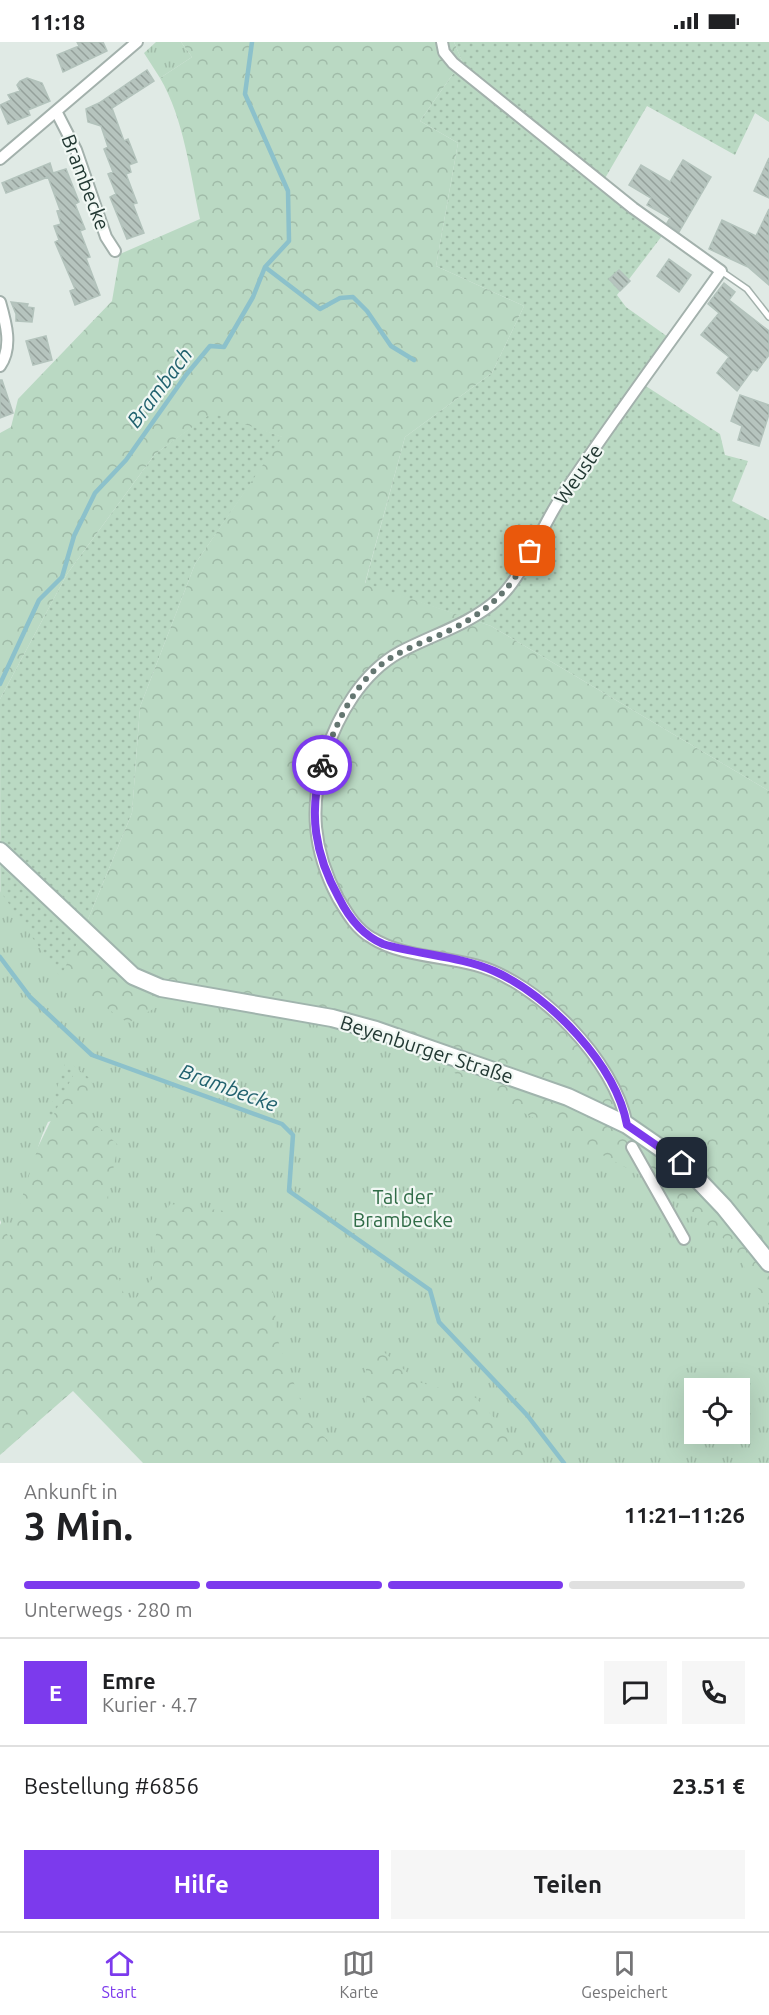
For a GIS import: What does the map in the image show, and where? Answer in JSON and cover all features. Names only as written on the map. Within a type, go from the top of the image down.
[{"type":"main road","name":"Beyenburger Straße","points":[[0,851],[133,976],[161,988],[332,1018],[376,1029],[568,1097],[627,1125],[682,1163],[724,1207],[769,1263]]},
{"type":"street","name":"Brambecke","points":[[0,159],[57,113],[137,42]]},
{"type":"street","points":[[442,42],[444,52],[453,63],[633,208],[721,271]]},
{"type":"street","name":"Brambecke","points":[[57,113],[76,150],[106,237],[115,251]]},
{"type":"street","name":"Weuste","points":[[627,1125],[620,1095],[597,1059],[566,1022],[511,980],[484,968],[383,944],[369,937],[356,925],[340,901],[321,862],[316,842],[315,804],[327,750],[360,687],[385,662],[477,617],[501,597],[515,579],[560,499],[721,271]]},
{"type":"street","points":[[0,302],[8,342],[7,356],[0,366]]},
{"type":"street","points":[[632,1147],[684,1239]]},
{"type":"lane","points":[[721,271],[747,289],[769,317]]},
{"type":"green space","points":[[156,42],[181,42],[192,57],[160,78],[144,53]]},
{"type":"green space","points":[[181,42],[454,42],[462,61],[420,121],[458,143],[436,266],[524,306],[492,373],[405,437],[365,583],[491,626],[769,791],[769,1463],[669,1463],[238,1057],[50,998],[84,929],[132,813],[140,707],[195,564],[282,437],[212,413],[155,454],[67,574],[0,699],[0,433],[11,427],[18,399],[112,301],[120,254],[200,219],[181,129],[160,78],[192,57]]},
{"type":"green space","points":[[454,42],[769,42],[769,122],[755,113],[735,155],[647,106],[604,180],[668,228],[617,295],[626,307],[668,337],[638,381],[720,434],[725,455],[748,461],[732,501],[769,520],[769,791],[491,626],[365,584],[405,437],[492,373],[524,306],[436,266],[458,143],[420,121],[462,61]]},
{"type":"green space","points":[[212,412],[283,437],[195,564],[140,707],[132,813],[84,929],[238,1057],[48,1122],[1,1226],[0,699],[67,574],[155,454]]},
{"type":"green space","name":"Tal der Brambecke","points":[[0,891],[57,973],[128,1023],[175,997],[364,1033],[434,1061],[513,1107],[664,1188],[729,1243],[769,1305],[769,1463],[535,1463],[476,1398],[418,1382],[377,1346],[363,1350],[367,1376],[366,1422],[336,1448],[309,1423],[277,1338],[266,1245],[225,1211],[170,1204],[156,1234],[152,1279],[128,1308],[113,1258],[108,1195],[118,1145],[89,1118],[92,1080],[66,1060],[9,1238],[0,1220]]},
{"type":"green space","points":[[74,1073],[128,1102],[599,1463],[143,1463],[73,1391],[0,1455],[0,1225]]},
{"type":"building","points":[[77,42],[103,42],[107,51],[63,72],[57,55],[79,46]]},
{"type":"building","points":[[147,70],[154,81],[112,108],[124,141],[128,139],[137,162],[129,165],[131,172],[126,174],[137,203],[133,204],[144,233],[127,239],[110,197],[116,194],[108,174],[113,172],[104,149],[108,147],[101,126],[88,122],[86,109],[99,103]]},
{"type":"building","points":[[27,78],[42,83],[50,101],[28,110],[30,115],[8,124],[0,105],[11,100],[8,95],[20,91],[17,85]]},
{"type":"building","points":[[769,158],[769,198],[754,191]]},
{"type":"building","points":[[683,160],[711,177],[679,232],[667,223],[670,218],[647,205],[651,198],[629,185],[641,165],[670,182]]},
{"type":"building","points":[[50,163],[53,173],[66,169],[79,202],[75,204],[85,229],[80,231],[90,257],[86,258],[100,295],[75,305],[70,291],[75,289],[55,242],[59,240],[54,226],[61,224],[57,211],[60,210],[48,177],[6,193],[2,183]]},
{"type":"building","points":[[769,209],[769,285],[748,267],[709,249],[722,220],[756,236]]},
{"type":"building","points":[[669,259],[691,275],[679,292],[657,276]]},
{"type":"building","points":[[619,270],[630,281],[620,291],[609,279]]},
{"type":"building","points":[[724,283],[735,292],[729,300],[769,331],[769,355],[757,371],[753,369],[737,391],[717,373],[729,357],[701,335],[719,313],[708,304]]},
{"type":"building","points":[[11,302],[28,304],[27,307],[34,308],[32,322],[16,321]]},
{"type":"building","points":[[46,336],[52,360],[33,365],[26,341]]},
{"type":"building","points":[[0,380],[2,380],[13,413],[0,418]]},
{"type":"building","points":[[740,395],[769,405],[769,414],[759,446],[738,440],[742,426],[731,421]]},
{"type":"waterway","name":"Brambach","points":[[0,684],[39,600],[62,577],[74,536],[95,493],[126,460],[186,375],[210,346],[224,347],[253,297],[265,267],[289,241],[288,191],[245,94],[252,42]]},
{"type":"waterway","points":[[265,267],[320,309],[340,298],[353,297],[367,311],[391,346],[414,360]]},
{"type":"waterway","name":"Brambecke","points":[[0,957],[30,997],[92,1055],[282,1124],[293,1135],[289,1191],[430,1290],[439,1322],[527,1415],[564,1463]]},
{"type":"way so far","points":[[322,765],[340,721],[369,675],[400,652],[477,617],[501,597],[515,579],[530,551]]},
{"type":"route","points":[[322,765],[315,804],[316,842],[326,873],[343,907],[356,925],[369,937],[383,944],[493,970],[511,980],[566,1022],[581,1038],[620,1095],[627,1125],[682,1163]]}]
